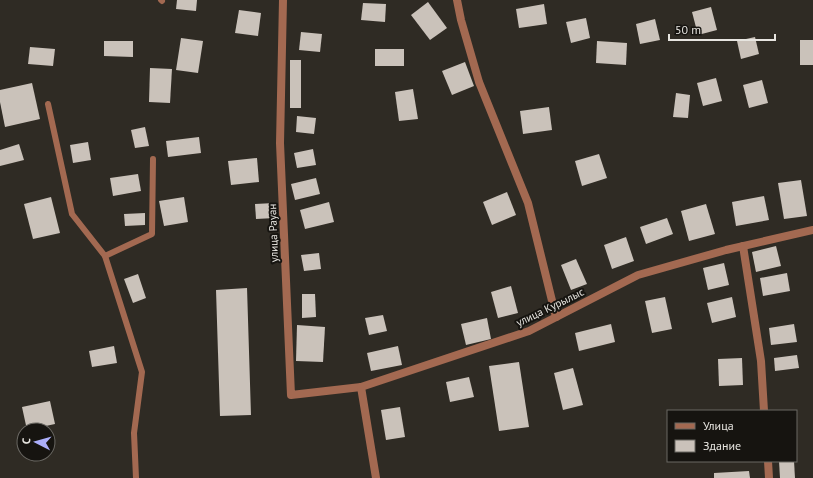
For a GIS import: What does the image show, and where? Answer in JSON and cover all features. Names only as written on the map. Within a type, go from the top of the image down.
[{"type":"street","name":"улица Рауан","points":[[283,0],[280,143],[290,395],[361,387]]},
{"type":"street","points":[[457,0],[461,20],[479,82],[528,203],[556,317]]},
{"type":"street","name":"улица Курылыс","points":[[361,387],[529,331],[638,275],[743,246],[813,230]]},
{"type":"street","points":[[743,246],[761,360],[764,410]]},
{"type":"street","points":[[361,387],[376,478]]},
{"type":"street","points":[[768,462],[769,478]]},
{"type":"lane","points":[[48,104],[72,214],[105,256],[142,372],[134,433],[136,478]]},
{"type":"lane","points":[[105,256],[152,234],[154,158]]},
{"type":"building","points":[[177,0],[197,0],[196,11],[176,9]]},
{"type":"building","points":[[428,2],[447,28],[430,40],[411,15]]},
{"type":"building","points":[[363,3],[386,4],[385,22],[361,20]]},
{"type":"building","points":[[544,4],[547,24],[519,28],[516,9]]},
{"type":"building","points":[[711,7],[717,30],[698,35],[692,12]]},
{"type":"building","points":[[239,10],[261,13],[258,36],[235,33]]},
{"type":"building","points":[[586,18],[590,38],[571,43],[566,22]]},
{"type":"building","points":[[655,19],[660,40],[640,44],[636,24]]},
{"type":"building","points":[[301,32],[322,34],[320,52],[299,50]]},
{"type":"building","points":[[755,37],[759,54],[741,59],[737,41]]},
{"type":"building","points":[[181,38],[203,41],[198,73],[176,70]]},
{"type":"building","points":[[800,40],[813,40],[813,65],[800,65]]},
{"type":"building","points":[[104,41],[133,41],[133,57],[104,56]]},
{"type":"building","points":[[597,41],[627,43],[626,65],[596,63]]},
{"type":"building","points":[[30,47],[55,49],[53,66],[28,64]]},
{"type":"building","points":[[375,49],[404,49],[404,66],[375,66]]},
{"type":"building","points":[[290,60],[301,60],[301,108],[290,108]]},
{"type":"building","points":[[465,62],[474,86],[452,95],[442,71]]},
{"type":"building","points":[[150,68],[172,69],[170,103],[149,102]]},
{"type":"building","points":[[716,78],[722,101],[703,106],[697,83]]},
{"type":"building","points":[[762,80],[768,103],[749,108],[743,85]]},
{"type":"building","points":[[32,83],[40,119],[5,127],[0,102],[0,90]]},
{"type":"building","points":[[413,89],[418,119],[399,121],[395,92]]},
{"type":"building","points":[[676,93],[690,95],[688,118],[673,117]]},
{"type":"building","points":[[549,107],[552,130],[523,134],[520,111]]},
{"type":"building","points":[[297,116],[316,118],[314,134],[296,132]]},
{"type":"building","points":[[145,127],[149,146],[135,148],[131,130]]},
{"type":"building","points":[[199,137],[201,153],[168,157],[166,141]]},
{"type":"building","points":[[88,142],[91,160],[73,163],[70,145]]},
{"type":"building","points":[[19,144],[24,160],[0,166],[0,150]]},
{"type":"building","points":[[313,149],[316,165],[297,168],[294,153]]},
{"type":"building","points":[[599,154],[607,178],[582,186],[575,161]]},
{"type":"building","points":[[257,158],[259,182],[231,185],[228,161]]},
{"type":"building","points":[[138,174],[141,191],[113,196],[110,178]]},
{"type":"building","points":[[316,178],[320,194],[295,200],[291,184]]},
{"type":"building","points":[[801,180],[807,216],[784,219],[778,183]]},
{"type":"building","points":[[507,192],[516,215],[492,225],[483,202]]},
{"type":"building","points":[[764,196],[769,220],[736,226],[732,202]]},
{"type":"building","points":[[51,197],[60,233],[33,239],[24,204]]},
{"type":"building","points":[[184,197],[188,222],[164,226],[159,201]]},
{"type":"building","points":[[329,202],[334,222],[305,229],[300,210]]},
{"type":"building","points":[[274,203],[275,218],[256,219],[255,204]]},
{"type":"building","points":[[706,204],[715,234],[689,241],[681,211]]},
{"type":"building","points":[[145,213],[145,225],[125,226],[124,214]]},
{"type":"building","points":[[667,218],[673,234],[646,244],[640,227]]},
{"type":"building","points":[[626,237],[634,261],[612,269],[604,245]]},
{"type":"building","points":[[776,246],[781,266],[756,272],[752,252]]},
{"type":"building","points":[[319,253],[321,269],[304,271],[301,255]]},
{"type":"building","points":[[576,259],[587,284],[571,290],[561,265]]},
{"type":"building","points":[[724,263],[729,285],[708,290],[703,268]]},
{"type":"building","points":[[787,273],[790,291],[763,296],[760,278]]},
{"type":"building","points":[[138,274],[146,298],[133,303],[124,279]]},
{"type":"building","points":[[511,286],[518,313],[498,318],[491,292]]},
{"type":"building","points":[[247,288],[251,415],[220,416],[216,290]]},
{"type":"building","points":[[302,294],[315,294],[316,317],[302,318]]},
{"type":"building","points":[[665,297],[672,329],[652,333],[645,301]]},
{"type":"building","points":[[732,297],[736,317],[712,323],[707,303]]},
{"type":"building","points":[[383,315],[387,331],[369,335],[365,318]]},
{"type":"building","points":[[487,318],[491,339],[466,345],[461,324]]},
{"type":"building","points":[[611,324],[615,342],[579,351],[575,333]]},
{"type":"building","points":[[794,324],[797,342],[771,345],[769,328]]},
{"type":"building","points":[[297,325],[325,327],[323,362],[296,361]]},
{"type":"building","points":[[114,346],[117,363],[92,367],[89,351]]},
{"type":"building","points":[[398,346],[402,365],[371,371],[367,353]]},
{"type":"building","points":[[797,355],[799,368],[775,371],[774,358]]},
{"type":"building","points":[[742,358],[743,385],[719,386],[718,359]]},
{"type":"building","points":[[519,362],[529,427],[499,431],[489,366]]},
{"type":"building","points":[[573,368],[583,405],[563,410],[554,373]]},
{"type":"building","points":[[469,377],[474,397],[450,402],[446,382]]},
{"type":"building","points":[[50,401],[55,422],[25,422],[22,407]]},
{"type":"building","points":[[400,407],[405,437],[386,440],[381,410]]},
{"type":"building","points":[[779,462],[794,462],[795,478],[780,478]]},
{"type":"building","points":[[749,471],[750,478],[714,478],[714,473]]}]
